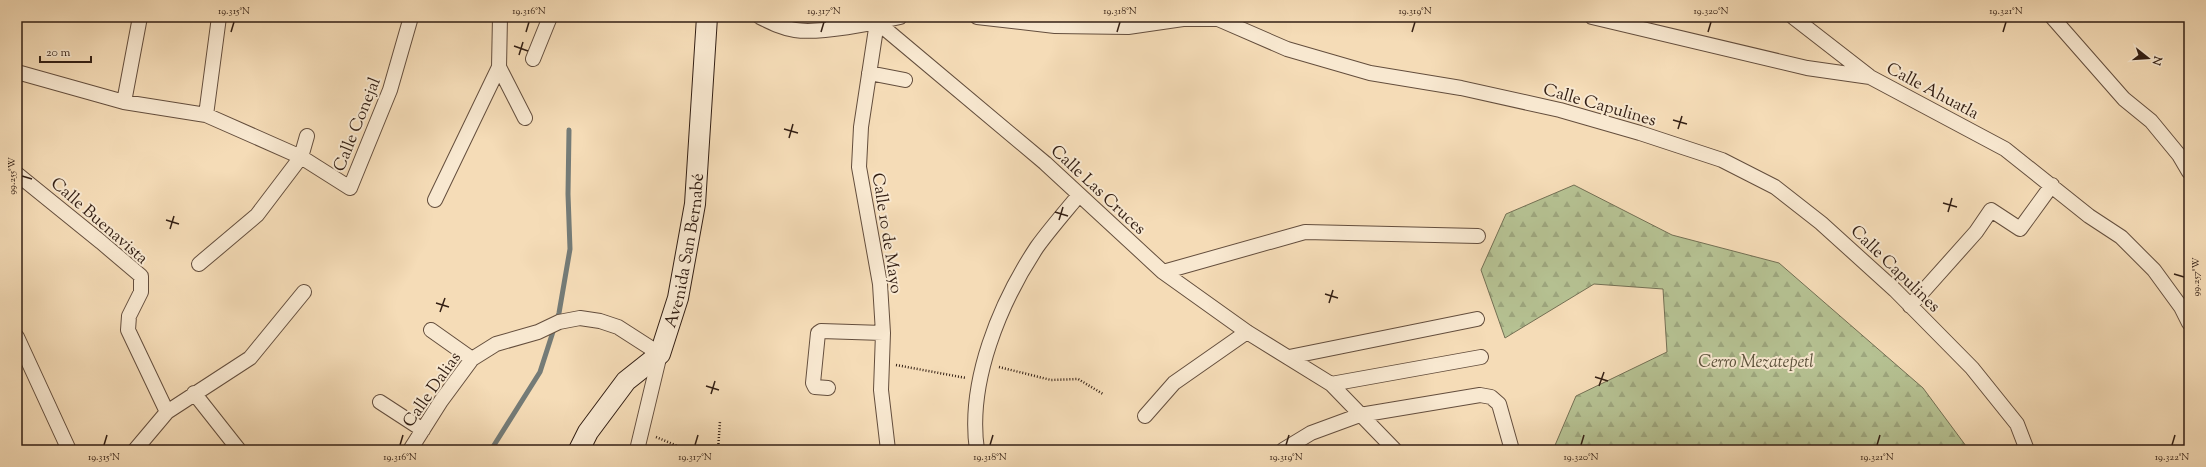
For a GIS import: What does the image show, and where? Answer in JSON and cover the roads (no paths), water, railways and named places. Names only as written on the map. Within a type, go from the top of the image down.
[{"type":"main road","name":"Avenida San Bernabé","points":[[660,354],[678,298],[695,204],[707,17]]},
{"type":"main road","points":[[579,450],[593,425],[626,381],[660,354]]},
{"type":"street","points":[[124,102],[140,17]]},
{"type":"street","points":[[206,115],[220,17]]},
{"type":"street","name":"Calle Conejal","points":[[301,157],[350,188],[390,90],[411,17]]},
{"type":"street","points":[[435,200],[499,67],[500,17]]},
{"type":"street","points":[[533,59],[550,17]]},
{"type":"street","points":[[760,17],[780,27],[797,30],[830,23],[877,22],[900,17]]},
{"type":"street","points":[[977,17],[1055,26],[1221,18]]},
{"type":"street","name":"Calle Ahuatla","points":[[1592,17],[1807,68],[1870,77],[2005,148],[2089,216],[2121,237],[2154,270],[2181,307],[2189,323]]},
{"type":"street","points":[[1793,17],[1870,77]]},
{"type":"street","points":[[2052,17],[2124,99],[2151,121],[2179,155],[2189,172]]},
{"type":"street","name":"Calle Capulines","points":[[1221,18],[1287,49],[1370,73],[1461,88],[1560,110],[1640,133],[1722,160],[1775,187],[1821,223],[1910,306],[1972,368],[2017,424],[2028,450]]},
{"type":"street","name":"Calle 10 de Mayo","points":[[877,22],[861,127],[859,167],[880,284],[883,332],[881,390],[888,450]]},
{"type":"street","name":"Calle Las Cruces","points":[[877,22],[1044,163],[1162,272],[1247,332],[1331,384],[1395,450]]},
{"type":"street","points":[[499,67],[525,118]]},
{"type":"street","points":[[17,72],[124,102],[206,115],[301,157]]},
{"type":"street","points":[[869,73],[905,80]]},
{"type":"street","points":[[199,264],[257,215],[301,157],[307,136]]},
{"type":"street","name":"Calle Buenavista","points":[[17,174],[102,242],[141,276],[141,292],[129,316],[128,330],[167,412]]},
{"type":"street","points":[[1910,306],[1976,232],[1991,210],[2020,229],[2052,185]]},
{"type":"street","points":[[976,450],[973,428],[979,381],[1010,293],[1038,247],[1079,195]]},
{"type":"street","points":[[1162,272],[1305,232],[1478,236]]},
{"type":"street","points":[[135,450],[167,412],[194,393],[250,358],[304,292]]},
{"type":"street","name":"Calle Dalias","points":[[410,450],[441,401],[472,359],[496,344],[538,332],[559,322],[580,318],[600,321],[618,327],[660,354]]},
{"type":"street","points":[[1289,357],[1477,319]]},
{"type":"street","points":[[431,330],[472,359]]},
{"type":"street","points":[[828,388],[815,387],[813,383],[818,333],[821,330],[883,332]]},
{"type":"street","points":[[1145,416],[1174,383],[1247,332]]},
{"type":"street","points":[[17,337],[69,450]]},
{"type":"street","points":[[637,450],[660,354]]},
{"type":"street","points":[[1331,384],[1481,357]]},
{"type":"street","points":[[194,393],[239,450]]},
{"type":"street","points":[[1283,450],[1311,433],[1360,415],[1480,395],[1491,397],[1499,404],[1512,450]]},
{"type":"street","points":[[380,402],[423,430]]},
{"type":"waterway","points":[[491,450],[540,372],[559,313],[570,249],[568,194],[569,130]]},
{"type":"park label","name":"Cerro Mezatepetl","points":[[1756,361]]}]
